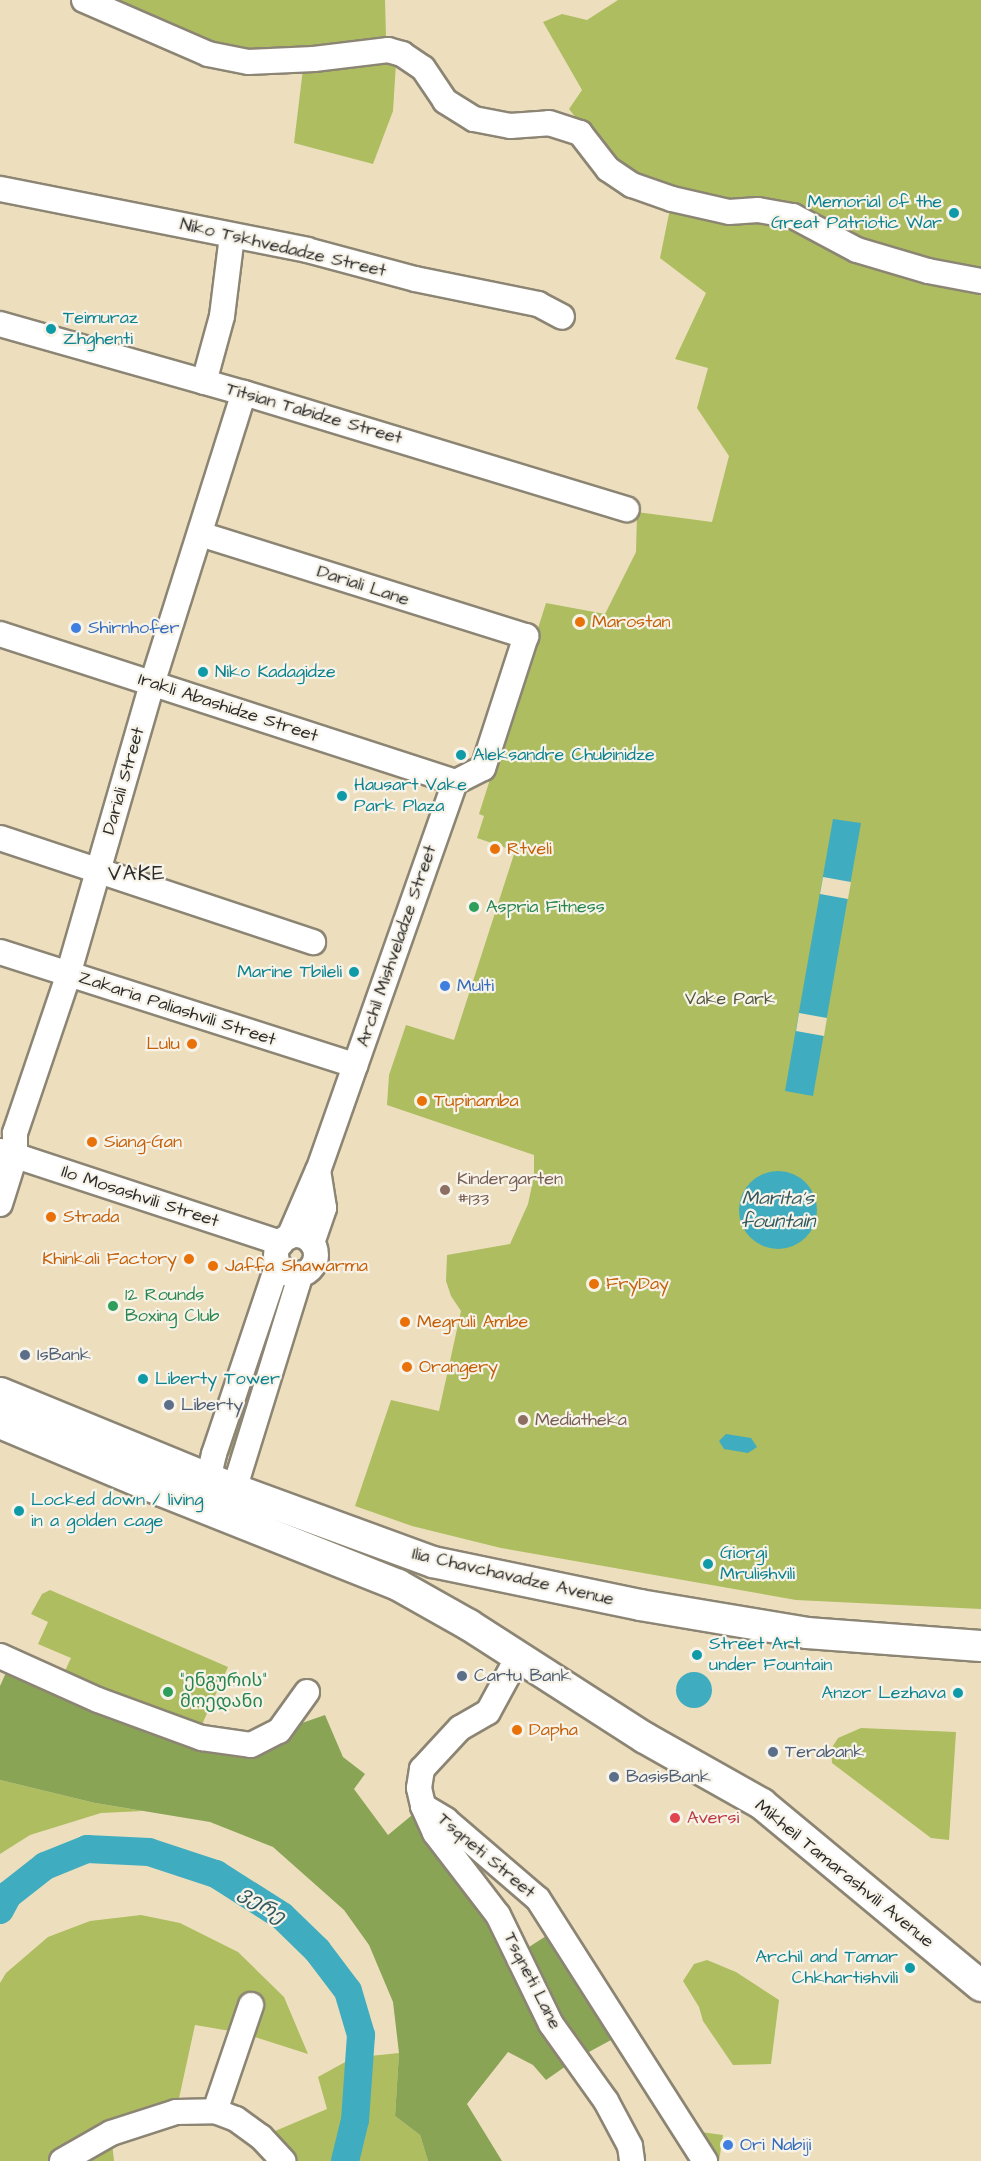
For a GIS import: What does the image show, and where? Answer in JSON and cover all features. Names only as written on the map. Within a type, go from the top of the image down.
[{"type":"main road","name":"Ilia Chavchavadze Avenue","points":[[0,1392],[239,1491],[433,1562],[521,1582],[807,1633],[981,1646]]},
{"type":"main road","name":"Ilia Chavchavadze Avenue","points":[[0,1423],[398,1586],[519,1655]]},
{"type":"main road","name":"Mikheil Tamarashvili Avenue","points":[[519,1655],[645,1738],[762,1804],[981,1986]]},
{"type":"street","points":[[84,0],[208,54],[248,62],[314,59],[388,50],[417,64],[445,101],[474,119],[510,126],[562,125],[580,133],[608,169],[632,185],[729,212],[758,210],[793,216],[857,250],[928,271],[981,281]]},
{"type":"street","name":"Niko Tskhvedadze Street","points":[[0,189],[307,250],[415,279],[538,304],[562,317]]},
{"type":"street","points":[[204,382],[222,316],[232,236]]},
{"type":"street","name":"Titsian Tabidze Street","points":[[0,324],[244,393],[627,509]]},
{"type":"street","name":"Dariali Street","points":[[0,1204],[7,1153],[68,974],[152,684],[244,393]]},
{"type":"street","name":"Dariali Lane","points":[[200,534],[526,636],[483,768],[455,782]]},
{"type":"street","name":"Irakli Abashidze Street","points":[[0,634],[455,782]]},
{"type":"street","name":"Archil Mishveladze Street","points":[[214,1512],[203,1493],[455,782]]},
{"type":"street","points":[[0,837],[313,942]]},
{"type":"street","name":"Zakaria Paliashvili Street","points":[[0,952],[355,1065]]},
{"type":"street","name":"Ilo Mosashvili Street","points":[[7,1153],[290,1247],[288,1273],[301,1274]]},
{"type":"street","points":[[239,1491],[238,1477],[301,1274],[315,1261],[290,1247]]},
{"type":"street","name":"Tsqneti Street","points":[[519,1655],[488,1712],[460,1728],[422,1769],[419,1788],[423,1806],[446,1820],[538,1899],[705,2161]]},
{"type":"street","points":[[0,1656],[98,1700],[202,1738],[251,1745],[279,1731],[308,1692]]},
{"type":"street","name":"Tsqneti Lane","points":[[423,1806],[435,1833],[498,1915],[551,2024],[606,2101],[630,2146],[633,2161]]},
{"type":"street","points":[[216,2111],[251,2004]]},
{"type":"street","points":[[62,2161],[111,2133],[176,2112],[216,2111],[236,2119],[261,2137],[283,2161]]},
{"type":"green space","points":[[109,0],[385,0],[386,37],[368,46],[303,53],[227,51]]},
{"type":"green space","name":"Vake Park","points":[[618,0],[981,0],[981,1609],[796,1600],[501,1548],[412,1526],[355,1506],[391,1400],[439,1411],[461,1311],[451,1296],[446,1281],[447,1255],[510,1244],[528,1204],[534,1176],[534,1155],[387,1105],[389,1075],[406,1025],[454,1040],[515,851],[477,838],[484,816],[479,814],[546,603],[605,614],[636,552],[637,512],[712,522],[729,456],[697,408],[708,368],[675,359],[706,293],[660,258],[672,199],[668,190],[610,161],[569,109],[582,90],[543,22],[562,14],[587,20]]},
{"type":"green space","points":[[396,63],[393,111],[373,164],[294,143],[303,69]]},
{"type":"green space","points":[[258,1341],[271,1345],[237,1458],[222,1452]]},
{"type":"green space","points":[[50,1590],[228,1667],[199,1731],[64,1673],[71,1658],[38,1644],[48,1622],[31,1614],[42,1594]]},
{"type":"green space","points":[[9,1666],[197,1743],[279,1731],[325,1715],[343,1757],[365,1774],[354,1789],[388,1835],[423,1806],[518,1954],[557,1929],[624,2033],[576,2059],[546,2080],[533,2065],[508,2052],[467,2104],[502,2161],[428,2161],[420,2135],[395,2116],[399,2053],[393,2002],[369,1945],[344,1910],[273,1847],[210,1822],[95,1803],[0,1780],[0,1686]]},
{"type":"green space","points":[[861,1728],[956,1732],[949,1840],[931,1838],[832,1763],[831,1749],[838,1738]]},
{"type":"green space","points":[[0,1780],[95,1803],[143,1811],[101,1813],[30,1835],[0,1854]]},
{"type":"green space","points":[[141,1915],[180,1923],[238,1952],[284,1997],[308,2054],[242,2033],[195,2025],[176,2112],[111,2133],[114,2161],[0,2161],[0,1983],[6,1973],[48,1937],[90,1921]]},
{"type":"green space","points":[[707,1960],[736,1972],[779,2000],[771,2064],[733,2065],[703,2021],[699,2007],[683,1981],[694,1964]]},
{"type":"green space","points":[[399,2053],[395,2116],[420,2135],[428,2161],[358,2161],[369,2112],[370,2056]]},
{"type":"green space","points":[[347,2061],[346,2128],[337,2161],[283,2161],[261,2137],[327,2109],[318,2077]]},
{"type":"green space","points":[[701,2132],[723,2135],[719,2161],[714,2161]]},
{"type":"water","points":[[833,819],[861,823],[813,1096],[785,1091]]},
{"type":"water","name":"Marita's fountain","points":[[778,1171],[793,1174],[806,1182],[814,1195],[817,1210],[814,1225],[806,1238],[793,1246],[778,1249],[763,1246],[750,1238],[742,1225],[739,1210],[742,1195],[750,1182],[763,1174]]},
{"type":"water","points":[[726,1434],[751,1438],[757,1447],[748,1453],[724,1449],[719,1441]]},
{"type":"water","points":[[694,1672],[707,1677],[712,1690],[707,1703],[694,1708],[681,1703],[676,1690],[681,1677]]},
{"type":"pier","points":[[823,877],[851,882],[848,899],[820,894]]},
{"type":"pier","points":[[799,1013],[827,1018],[824,1036],[796,1031]]},
{"type":"waterway","name":"ვერე","points":[[0,1910],[8,1895],[45,1866],[87,1849],[149,1852],[216,1874],[282,1916],[317,1950],[348,1991],[361,2035],[355,2120],[345,2161]]},
{"type":"place","name":"Memorial of the Great Patriotic War","points":[[954,213]]},
{"type":"place","name":"Teimuraz Zhghenti","points":[[51,329]]},
{"type":"place","name":"Marostan","points":[[580,622]]},
{"type":"place","name":"Shirnhofer","points":[[76,628]]},
{"type":"place","name":"Niko Kadagidze","points":[[203,672]]},
{"type":"place","name":"Aleksandre Chubinidze","points":[[461,755]]},
{"type":"place","name":"Hausart Vake Park Plaza","points":[[342,796]]},
{"type":"place","name":"Rtveli","points":[[495,849]]},
{"type":"place","name":"Aspria Fitness","points":[[474,907]]},
{"type":"place","name":"Marine Tbileli","points":[[354,972]]},
{"type":"place","name":"Multi","points":[[445,986]]},
{"type":"place","name":"Lulu","points":[[192,1044]]},
{"type":"place","name":"Tupinamba","points":[[422,1101]]},
{"type":"place","name":"Siang-Gan","points":[[92,1142]]},
{"type":"place","name":"Kindergarten #133","points":[[445,1190]]},
{"type":"place","name":"Strada","points":[[51,1217]]},
{"type":"place","name":"Khinkali Factory","points":[[189,1259]]},
{"type":"place","name":"Jaffa Shawarma","points":[[213,1266]]},
{"type":"place","name":"FryDay","points":[[594,1284]]},
{"type":"place","name":"12 Rounds Boxing Club","points":[[113,1306]]},
{"type":"place","name":"Megruli Ambe","points":[[405,1322]]},
{"type":"place","name":"IsBank","points":[[25,1355]]},
{"type":"place","name":"Orangery","points":[[407,1367]]},
{"type":"place","name":"Liberty Tower","points":[[143,1379]]},
{"type":"place","name":"Liberty","points":[[169,1405]]},
{"type":"place","name":"Mediatheka","points":[[523,1420]]},
{"type":"place","name":"Locked down / living in a golden cage","points":[[19,1511]]},
{"type":"place","name":"Giorgi Mrulishvili","points":[[708,1564]]},
{"type":"place","name":"Street Art under Fountain","points":[[697,1655]]},
{"type":"place","name":"Cartu Bank","points":[[462,1676]]},
{"type":"place","name":"\"ენგურის\" მოედანი","points":[[168,1692]]},
{"type":"place","name":"Anzor Lezhava","points":[[958,1693]]},
{"type":"place","name":"Dapha","points":[[517,1730]]},
{"type":"place","name":"Terabank","points":[[773,1752]]},
{"type":"place","name":"BasisBank","points":[[614,1777]]},
{"type":"place","name":"Aversi","points":[[675,1818]]},
{"type":"place","name":"Archil and Tamar Chkhartishvili","points":[[910,1968]]},
{"type":"place","name":"Ori Nabiji","points":[[728,2145]]},
{"type":"district","name":"VAKE","points":[[137,874]]}]
